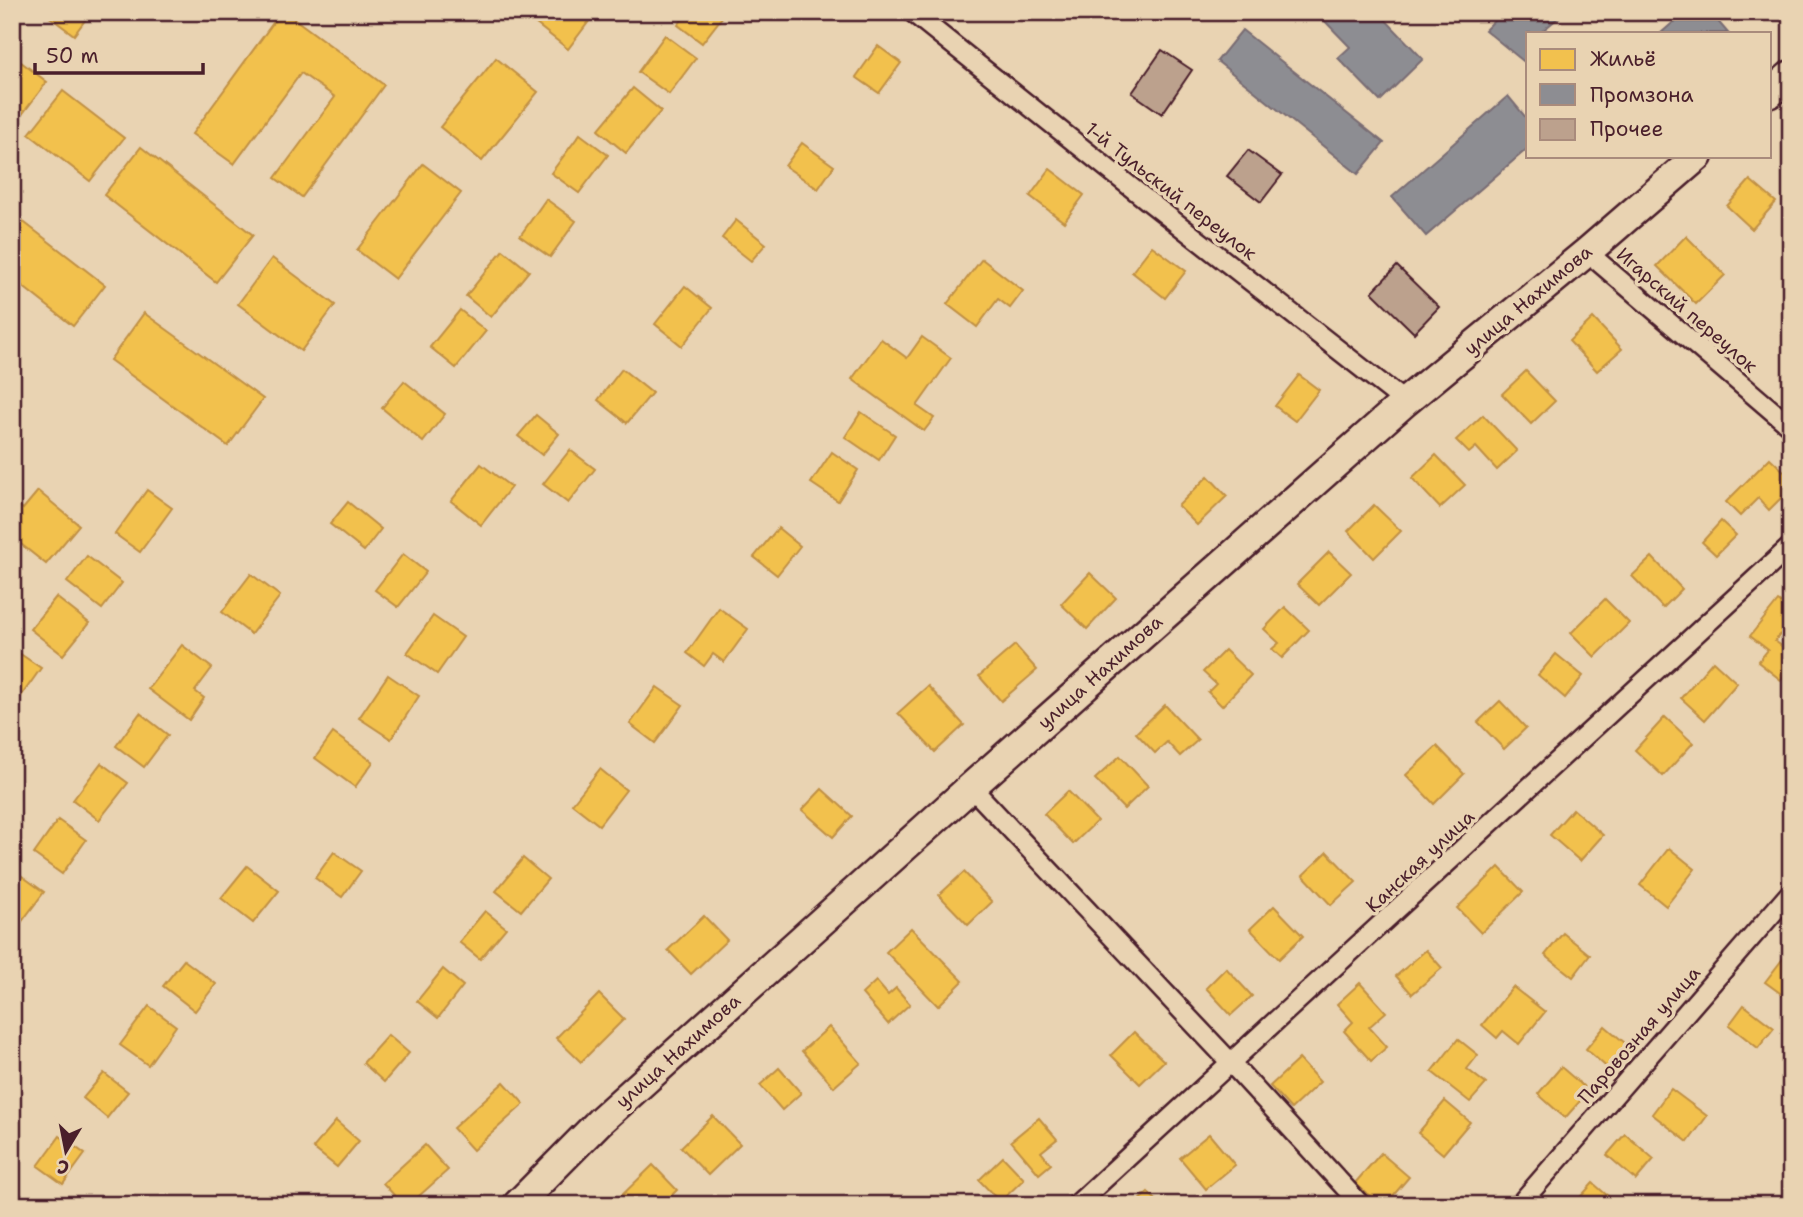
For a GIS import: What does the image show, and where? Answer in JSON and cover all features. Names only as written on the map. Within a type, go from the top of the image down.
[{"type":"main road","points":[[1772,91],[1791,75]]},
{"type":"main road","name":"улица Нахимова","points":[[517,1205],[600,1121],[971,787],[1405,402],[1587,252],[1696,158]]},
{"type":"street","name":"1-й Тульский переулок","points":[[912,12],[1405,402]]},
{"type":"street","name":"Игарский переулок","points":[[1587,252],[1791,427]]},
{"type":"street","name":"Канская улица","points":[[1076,1205],[1791,546]]},
{"type":"street","points":[[971,787],[1231,1063],[1360,1205]]},
{"type":"street","name":"Паровозная улица","points":[[1519,1205],[1791,892]]},
{"type":"building: Жильё","points":[[43,12],[91,12],[74,35]]},
{"type":"building: Жильё","points":[[281,12],[285,12],[384,85],[302,197],[275,178],[335,97],[301,73],[234,164],[192,134]]},
{"type":"building: Жильё","points":[[521,12],[596,12],[568,49]]},
{"type":"building: Жильё","points":[[688,12],[726,12],[702,43],[678,25]]},
{"type":"building: Жильё","points":[[665,35],[696,58],[669,94],[638,72]]},
{"type":"building: Жильё","points":[[878,46],[901,63],[879,93],[856,77]]},
{"type":"building: Жильё","points":[[12,55],[47,82],[17,121],[12,117]]},
{"type":"building: Жильё","points":[[496,58],[538,92],[482,161],[440,127]]},
{"type":"building: Жильё","points":[[633,88],[661,111],[626,153],[598,130]]},
{"type":"building: Жильё","points":[[63,91],[124,138],[90,181],[29,134]]},
{"type":"building: Жильё","points":[[580,134],[608,155],[579,193],[551,173]]},
{"type":"building: Жильё","points":[[802,143],[834,166],[818,189],[785,166]]},
{"type":"building: Жильё","points":[[141,147],[253,235],[216,282],[104,195]]},
{"type":"building: Жильё","points":[[423,164],[461,193],[395,279],[357,250]]},
{"type":"building: Жильё","points":[[1050,169],[1084,195],[1064,222],[1030,196]]},
{"type":"building: Жильё","points":[[1750,180],[1776,202],[1752,229],[1727,206]]},
{"type":"building: Жильё","points":[[546,199],[576,221],[550,257],[520,236]]},
{"type":"building: Жильё","points":[[12,213],[105,285],[73,326],[12,278]]},
{"type":"building: Жильё","points":[[736,220],[766,244],[751,261],[722,238]]},
{"type":"building: Жильё","points":[[1686,236],[1725,275],[1696,304],[1657,266]]},
{"type":"building: Жильё","points":[[1152,246],[1186,271],[1165,298],[1132,272]]},
{"type":"building: Жильё","points":[[503,250],[529,271],[491,317],[466,296]]},
{"type":"building: Жильё","points":[[272,258],[335,305],[301,351],[238,304]]},
{"type":"building: Жильё","points":[[982,259],[1023,291],[1010,308],[998,299],[977,327],[947,304]]},
{"type":"building: Жильё","points":[[685,286],[712,308],[682,346],[655,324]]},
{"type":"building: Жильё","points":[[460,310],[486,331],[456,368],[430,347]]},
{"type":"building: Жильё","points":[[144,313],[263,399],[228,446],[110,360]]},
{"type":"building: Жильё","points":[[1593,318],[1622,349],[1597,371],[1569,341]]},
{"type":"building: Жильё","points":[[922,337],[951,358],[917,406],[934,418],[924,431],[852,379],[881,339],[907,358]]},
{"type":"building: Жильё","points":[[622,369],[652,393],[627,423],[598,400]]},
{"type":"building: Жильё","points":[[1526,371],[1555,401],[1531,424],[1502,394]]},
{"type":"building: Жильё","points":[[1299,375],[1319,390],[1295,421],[1275,406]]},
{"type":"building: Жильё","points":[[404,381],[445,414],[423,442],[382,408]]},
{"type":"building: Жильё","points":[[861,412],[895,435],[879,460],[845,437]]},
{"type":"building: Жильё","points":[[536,415],[559,434],[542,455],[518,436]]},
{"type":"building: Жильё","points":[[1483,415],[1517,451],[1497,470],[1476,447],[1469,453],[1456,440]]},
{"type":"building: Жильё","points":[[570,450],[595,469],[568,503],[543,484]]},
{"type":"building: Жильё","points":[[832,452],[858,470],[838,501],[811,483]]},
{"type":"building: Жильё","points":[[1436,455],[1465,485],[1440,508],[1412,478]]},
{"type":"building: Жильё","points":[[1770,458],[1791,478],[1791,488],[1769,510],[1758,498],[1740,516],[1726,502]]},
{"type":"building: Жильё","points":[[481,464],[511,487],[481,525],[451,501]]},
{"type":"building: Жильё","points":[[1208,476],[1227,496],[1197,525],[1178,506]]},
{"type":"building: Жильё","points":[[147,490],[172,508],[140,552],[115,534]]},
{"type":"building: Жильё","points":[[38,491],[79,525],[46,564],[12,537],[12,500],[23,509]]},
{"type":"building: Жильё","points":[[348,502],[381,529],[364,551],[330,524]]},
{"type":"building: Жильё","points":[[1374,505],[1401,531],[1374,558],[1348,531]]},
{"type":"building: Жильё","points":[[1721,521],[1736,535],[1716,555],[1702,542]]},
{"type":"building: Жильё","points":[[778,528],[800,546],[777,575],[754,557]]},
{"type":"building: Жильё","points":[[1329,552],[1351,573],[1319,605],[1297,584]]},
{"type":"building: Жильё","points":[[403,554],[426,572],[398,607],[375,590]]},
{"type":"building: Жильё","points":[[87,556],[122,583],[102,609],[67,582]]},
{"type":"building: Жильё","points":[[1652,557],[1682,589],[1663,608],[1632,576]]},
{"type":"building: Жильё","points":[[1090,573],[1116,598],[1087,629],[1061,604]]},
{"type":"building: Жильё","points":[[251,574],[280,596],[251,634],[222,612]]},
{"type":"building: Жильё","points":[[56,597],[89,623],[63,655],[30,629]]},
{"type":"building: Жильё","points":[[1605,599],[1629,623],[1595,657],[1571,633]]},
{"type":"building: Жильё","points":[[1778,601],[1791,610],[1791,621],[1775,641],[1791,653],[1791,667],[1781,680],[1758,662],[1768,650],[1750,636]]},
{"type":"building: Жильё","points":[[1285,607],[1309,630],[1282,658],[1272,649],[1279,643],[1264,629]]},
{"type":"building: Жильё","points":[[719,608],[748,629],[724,662],[713,654],[704,666],[687,653]]},
{"type":"building: Жильё","points":[[433,616],[463,637],[437,674],[407,653]]},
{"type":"building: Жильё","points":[[182,645],[212,668],[195,691],[204,698],[189,720],[148,689]]},
{"type":"building: Жильё","points":[[1015,645],[1037,670],[1001,701],[979,676]]},
{"type":"building: Жильё","points":[[13,649],[41,668],[19,699],[12,694]]},
{"type":"building: Жильё","points":[[1225,650],[1251,675],[1222,706],[1208,692],[1216,684],[1203,672]]},
{"type":"building: Жильё","points":[[1556,654],[1583,676],[1565,698],[1538,675]]},
{"type":"building: Жильё","points":[[1713,661],[1737,683],[1705,720],[1681,698]]},
{"type":"building: Жильё","points":[[388,675],[419,696],[391,739],[359,718]]},
{"type":"building: Жильё","points":[[928,686],[964,725],[935,752],[898,713]]},
{"type":"building: Жильё","points":[[657,687],[683,705],[655,743],[630,724]]},
{"type":"building: Жильё","points":[[1500,701],[1526,728],[1504,749],[1478,722]]},
{"type":"building: Жильё","points":[[1165,705],[1198,740],[1180,756],[1167,742],[1155,753],[1136,733]]},
{"type":"building: Жильё","points":[[140,713],[168,735],[144,767],[116,746]]},
{"type":"building: Жильё","points":[[1665,717],[1693,743],[1663,776],[1635,750]]},
{"type":"building: Жильё","points":[[333,733],[373,762],[355,787],[315,758]]},
{"type":"building: Жильё","points":[[1437,746],[1464,774],[1434,804],[1406,775]]},
{"type":"building: Жильё","points":[[1120,756],[1148,786],[1124,809],[1095,779]]},
{"type":"building: Жильё","points":[[101,763],[128,783],[99,820],[73,800]]},
{"type":"building: Жильё","points":[[600,769],[626,790],[599,825],[572,804]]},
{"type":"building: Жильё","points":[[822,789],[852,816],[833,837],[802,810]]},
{"type":"building: Жильё","points":[[1068,791],[1097,821],[1073,844],[1044,814]]},
{"type":"building: Жильё","points":[[1573,809],[1603,835],[1580,861],[1550,835]]},
{"type":"building: Жильё","points":[[58,820],[86,840],[62,874],[34,854]]},
{"type":"building: Жильё","points":[[1669,848],[1695,869],[1666,906],[1640,885]]},
{"type":"building: Жильё","points":[[334,852],[361,871],[342,897],[315,878]]},
{"type":"building: Жильё","points":[[1327,852],[1356,882],[1331,905],[1303,875]]},
{"type":"building: Жильё","points":[[523,858],[548,879],[521,911],[496,891]]},
{"type":"building: Жильё","points":[[247,866],[279,891],[253,923],[221,898]]},
{"type":"building: Жильё","points":[[1499,867],[1523,892],[1481,933],[1457,908]]},
{"type":"building: Жильё","points":[[15,871],[44,892],[20,924],[12,918],[12,875]]},
{"type":"building: Жильё","points":[[964,872],[992,902],[968,925],[939,895]]},
{"type":"building: Жильё","points":[[1274,906],[1303,936],[1279,959],[1250,929]]},
{"type":"building: Жильё","points":[[485,911],[506,928],[480,959],[459,942]]},
{"type":"building: Жильё","points":[[704,916],[727,940],[691,974],[668,950]]},
{"type":"building: Жильё","points":[[911,928],[963,981],[938,1006],[886,952]]},
{"type":"building: Жильё","points":[[1563,933],[1590,955],[1573,977],[1545,955]]},
{"type":"building: Жильё","points":[[1426,950],[1442,968],[1412,994],[1396,976]]},
{"type":"building: Жильё","points":[[1785,956],[1791,961],[1791,1001],[1765,982]]},
{"type":"building: Жильё","points":[[184,960],[216,984],[195,1011],[163,986]]},
{"type":"building: Жильё","points":[[1226,968],[1252,996],[1231,1015],[1206,988]]},
{"type":"building: Жильё","points":[[443,969],[463,986],[438,1018],[417,1001]]},
{"type":"building: Жильё","points":[[876,981],[888,995],[896,988],[910,1004],[888,1024],[862,994]]},
{"type":"building: Жильё","points":[[1360,983],[1386,1012],[1369,1027],[1387,1047],[1371,1061],[1344,1031],[1353,1022],[1337,1004]]},
{"type":"building: Жильё","points":[[1513,987],[1545,1012],[1519,1044],[1503,1031],[1497,1038],[1482,1025]]},
{"type":"building: Жильё","points":[[599,994],[624,1019],[581,1062],[556,1038]]},
{"type":"building: Жильё","points":[[1744,1005],[1774,1028],[1758,1048],[1729,1025]]},
{"type":"building: Жильё","points":[[149,1006],[176,1026],[148,1065],[120,1045]]},
{"type":"building: Жильё","points":[[1605,1026],[1631,1048],[1611,1071],[1586,1049]]},
{"type":"building: Жильё","points":[[829,1027],[861,1063],[834,1087],[802,1051]]},
{"type":"building: Жильё","points":[[1134,1032],[1164,1061],[1140,1084],[1111,1055]]},
{"type":"building: Жильё","points":[[388,1035],[409,1053],[384,1082],[363,1063]]},
{"type":"building: Жильё","points":[[1458,1039],[1478,1055],[1467,1069],[1486,1084],[1470,1102],[1432,1072]]},
{"type":"building: Жильё","points":[[1299,1059],[1320,1082],[1291,1109],[1270,1086]]},
{"type":"building: Жильё","points":[[1561,1067],[1589,1091],[1565,1118],[1538,1094]]},
{"type":"building: Жильё","points":[[779,1068],[801,1093],[782,1110],[760,1085]]},
{"type":"building: Жильё","points":[[104,1073],[128,1092],[107,1118],[83,1098]]},
{"type":"building: Жильё","points":[[504,1082],[524,1104],[473,1150],[453,1128]]},
{"type":"building: Жильё","points":[[1671,1089],[1707,1116],[1688,1142],[1652,1114]]},
{"type":"building: Жильё","points":[[1445,1101],[1470,1122],[1443,1154],[1418,1133]]},
{"type":"building: Жильё","points":[[713,1116],[740,1144],[708,1175],[681,1147]]},
{"type":"building: Жильё","points":[[1039,1118],[1057,1139],[1041,1152],[1051,1164],[1039,1174],[1011,1141]]},
{"type":"building: Жильё","points":[[336,1121],[359,1141],[337,1167],[313,1148]]},
{"type":"building: Жильё","points":[[1209,1134],[1235,1165],[1206,1189],[1180,1158]]},
{"type":"building: Жильё","points":[[1625,1134],[1654,1159],[1636,1180],[1607,1155]]},
{"type":"building: Жильё","points":[[60,1136],[85,1154],[63,1184],[38,1166]]},
{"type":"building: Жильё","points":[[425,1145],[448,1170],[409,1205],[403,1205],[383,1183]]},
{"type":"building: Жильё","points":[[1381,1153],[1409,1177],[1385,1205],[1380,1205],[1355,1183]]},
{"type":"building: Жильё","points":[[1003,1157],[1024,1179],[1000,1202],[979,1180]]},
{"type":"building: Жильё","points":[[653,1165],[677,1190],[662,1205],[621,1205],[617,1200]]},
{"type":"building: Жильё","points":[[1593,1183],[1618,1205],[1573,1205]]},
{"type":"building: Жильё","points":[[1148,1192],[1161,1205],[1134,1205]]},
{"type":"building: Промзона","points":[[1316,12],[1378,12],[1423,59],[1380,101],[1338,58],[1350,47]]},
{"type":"building: Промзона","points":[[1503,12],[1565,12],[1541,32],[1526,32],[1526,63],[1485,30]]},
{"type":"building: Промзона","points":[[1685,12],[1710,12],[1727,32],[1662,32]]},
{"type":"building: Промзона","points":[[1242,30],[1384,143],[1358,174],[1217,61]]},
{"type":"building: Промзона","points":[[1508,96],[1526,118],[1526,150],[1426,236],[1392,197]]},
{"type":"building: Прочее","points":[[1162,50],[1192,70],[1162,114],[1132,93]]},
{"type":"building: Прочее","points":[[1248,150],[1282,175],[1261,202],[1227,176]]},
{"type":"building: Прочее","points":[[1397,266],[1439,307],[1414,333],[1372,292]]}]
